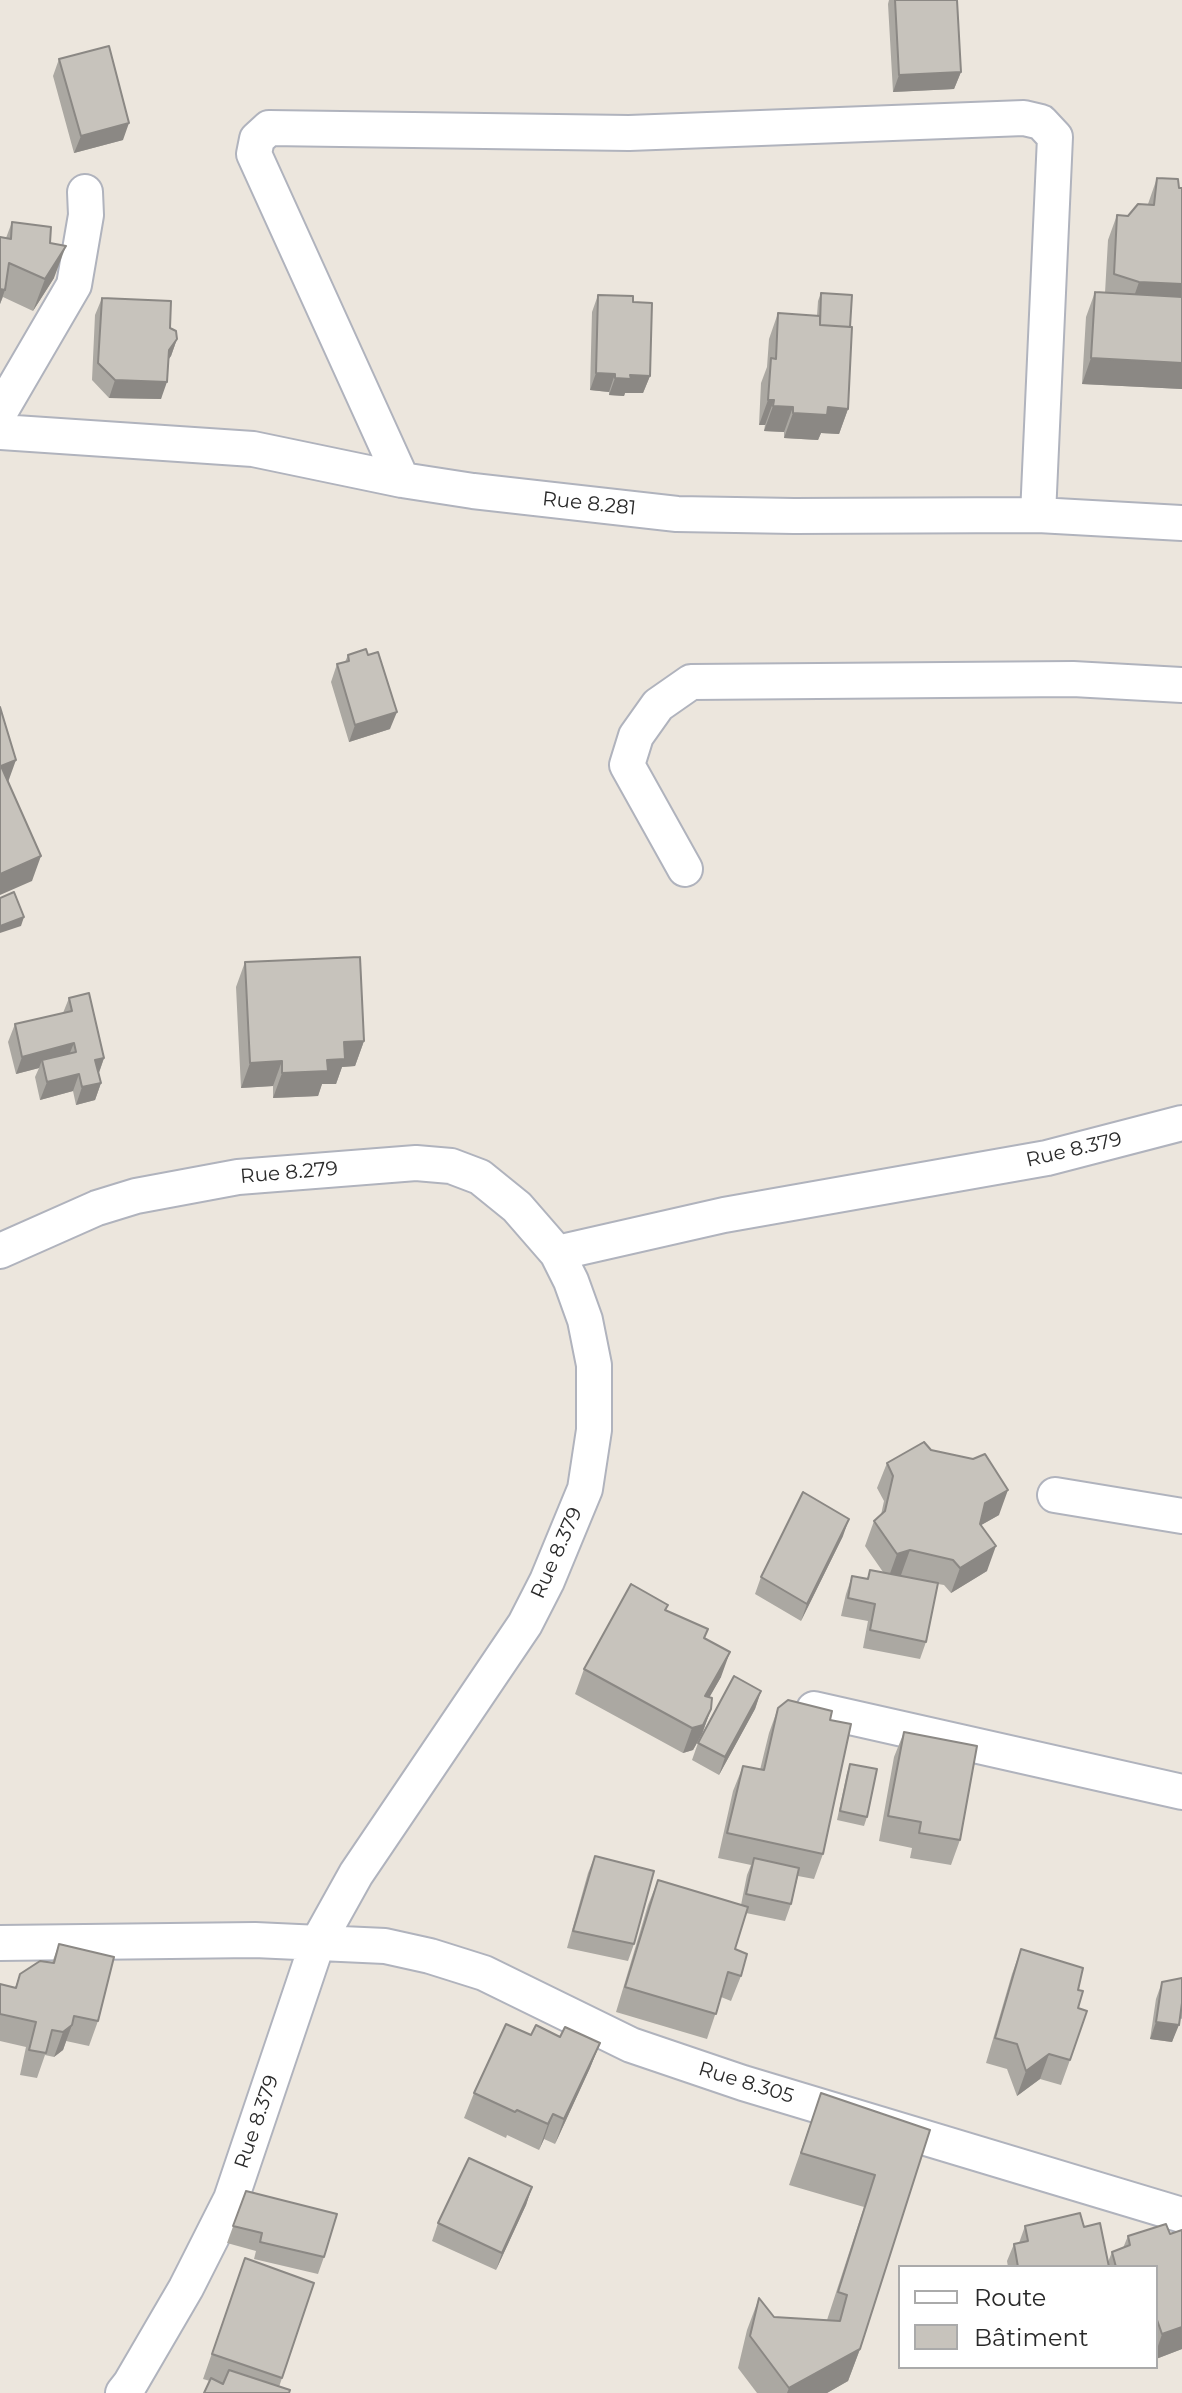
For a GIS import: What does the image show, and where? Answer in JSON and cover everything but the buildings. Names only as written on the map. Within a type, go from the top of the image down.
[{"type":"street","points":[[402,480],[254,154],[257,139],[269,128],[629,133],[1024,118],[1041,122],[1055,137],[1038,515]]},
{"type":"street","points":[[0,412],[74,285],[86,215],[85,192]]},
{"type":"street","name":"Rue 8.281","points":[[0,432],[253,449],[402,480],[473,491],[677,514],[1038,515],[1182,523]]},
{"type":"street","points":[[685,869],[627,765],[636,736],[658,705],[691,682],[1073,679],[1182,685]]},
{"type":"street","name":"Rue 8.379","points":[[123,2393],[186,2288],[231,2199],[317,1944],[356,1874],[525,1624],[558,1557],[585,1489],[594,1430],[594,1365],[585,1320],[557,1253],[724,1215],[1047,1158],[1182,1123]]},
{"type":"street","name":"Rue 8.279","points":[[0,1251],[97,1208],[136,1196],[238,1177],[416,1163],[451,1166],[480,1177],[517,1207],[557,1253]]},
{"type":"street","points":[[1055,1495],[1182,1516]]},
{"type":"street","points":[[814,1709],[1182,1792]]},
{"type":"street","name":"Rue 8.305","points":[[0,1943],[255,1940],[385,1946],[430,1956],[484,1973],[631,2045],[743,2083],[1182,2215]]}]
